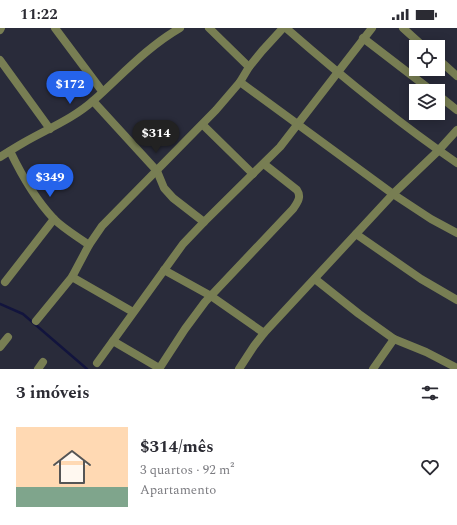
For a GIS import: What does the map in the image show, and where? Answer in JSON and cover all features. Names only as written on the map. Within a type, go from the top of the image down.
[{"type":"street","points":[[55,28],[102,91]]},
{"type":"street","points":[[0,157],[50,129],[93,101],[142,54],[180,28]]},
{"type":"street","points":[[209,28],[249,67]]},
{"type":"street","points":[[36,321],[72,277],[89,245],[102,226],[122,204],[203,125],[240,82],[249,67],[283,28]]},
{"type":"street","points":[[286,28],[395,119],[457,164]]},
{"type":"street","points":[[97,363],[183,244],[280,147],[372,28]]},
{"type":"street","points":[[403,28],[416,40]]},
{"type":"street","points":[[363,38],[423,84]]},
{"type":"street","points":[[0,60],[50,129]]},
{"type":"street","points":[[445,66],[457,76]]},
{"type":"street","points":[[240,82],[392,194],[457,234]]},
{"type":"street","points":[[93,101],[157,171],[164,188],[173,198],[204,222]]},
{"type":"street","points":[[445,101],[457,110]]},
{"type":"street","points":[[203,125],[253,174]]},
{"type":"street","points":[[239,369],[264,333],[392,194],[438,151],[457,130]]},
{"type":"street","points":[[10,151],[31,190],[54,219],[89,245]]},
{"type":"street","points":[[113,340],[159,369],[185,329],[211,296],[293,209],[299,200],[300,194],[297,190],[264,164]]},
{"type":"street","points":[[5,282],[54,219]]},
{"type":"street","points":[[356,234],[421,279],[457,300]]},
{"type":"street","points":[[164,270],[211,296],[264,333]]},
{"type":"street","points":[[72,277],[133,312]]},
{"type":"street","points":[[315,279],[359,314],[394,339],[426,352],[457,368]]},
{"type":"street","points":[[0,347],[8,337]]},
{"type":"street","points":[[374,369],[394,339]]},
{"type":"waterway","points":[[0,304],[23,314],[87,369]]}]
